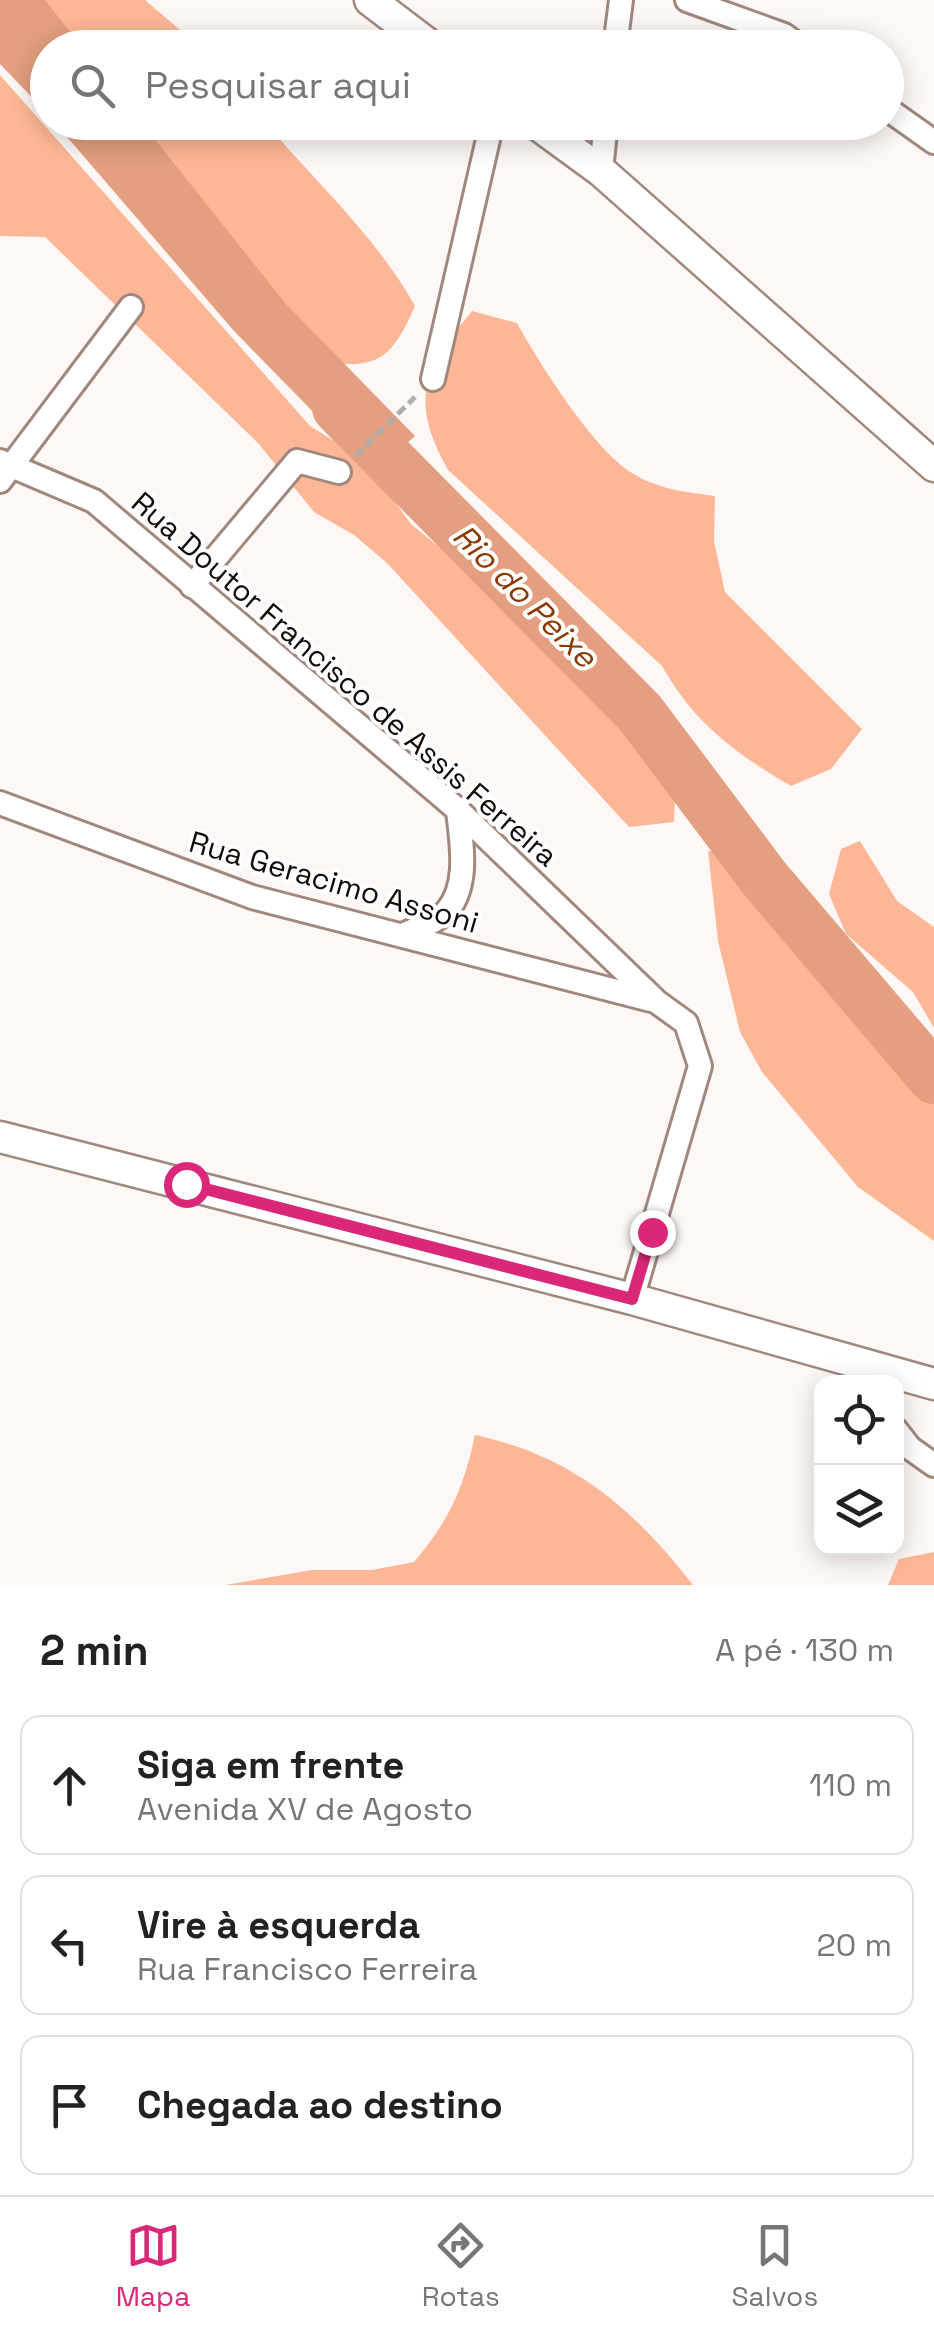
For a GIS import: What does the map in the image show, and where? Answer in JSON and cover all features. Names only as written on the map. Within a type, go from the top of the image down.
[{"type":"street","points":[[370,0],[410,30]]},
{"type":"street","points":[[617,30],[620,0]]},
{"type":"street","points":[[688,0],[770,30]]},
{"type":"street","points":[[904,121],[934,142]]},
{"type":"street","points":[[433,379],[488,140]]},
{"type":"street","points":[[558,140],[600,171],[934,466]]},
{"type":"street","points":[[600,171],[604,140]]},
{"type":"street","points":[[5,470],[131,307]]},
{"type":"street","points":[[192,586],[296,462],[339,472]]},
{"type":"street","name":"Rua Doutor Francisco de Assis Ferreira","points":[[5,470],[94,501],[458,810],[657,1002],[686,1023],[700,1066],[632,1299]]},
{"type":"street","name":"Rua Geracimo Assoni","points":[[0,803],[252,897],[657,1002]]},
{"type":"street","points":[[405,934],[446,912],[458,888],[463,858],[458,810]]},
{"type":"street","points":[[0,1136],[632,1299],[858,1373],[934,1384]]},
{"type":"street","points":[[904,1440],[934,1465]]},
{"type":"path","points":[[339,472],[433,379]]},
{"type":"shaded area","points":[[0,0],[45,0],[69,30],[30,30],[30,95],[0,64]]},
{"type":"shaded area","points":[[30,0],[145,0],[180,30],[56,30]]},
{"type":"shaded area","points":[[0,75],[30,109],[30,140],[57,140],[310,426],[349,450],[382,484],[411,524],[585,667],[585,673],[640,714],[670,757],[675,773],[674,822],[629,827],[387,563],[354,535],[314,512],[258,443],[45,237],[0,236]]},
{"type":"shaded area","points":[[70,140],[156,140],[285,303],[415,436],[373,473],[234,331]]},
{"type":"shaded area","points":[[144,140],[281,140],[382,256],[415,306],[397,341],[378,359],[366,363],[313,361]]},
{"type":"shaded area","points":[[472,311],[517,323],[553,382],[617,462],[661,486],[715,496],[714,541],[725,592],[862,729],[831,769],[791,786],[734,749],[688,704],[662,666],[448,470],[428,424],[427,387],[442,351]]},
{"type":"shaded area","points":[[860,841],[897,901],[934,927],[934,1028],[913,992],[846,934],[829,894],[841,849]]},
{"type":"shaded area","points":[[708,851],[753,851],[810,920],[866,1000],[887,1040],[934,1100],[934,1241],[858,1187],[762,1072],[740,1032],[718,941]]},
{"type":"shaded area","points":[[475,1435],[542,1456],[598,1489],[647,1532],[693,1585],[225,1585],[312,1570],[372,1570],[414,1562],[453,1503]]},
{"type":"shaded area","points":[[934,1552],[934,1585],[888,1585],[899,1559]]},
{"type":"waterway","name":"Rio do Peixe","points":[[338,408],[640,713],[764,878],[934,1078]]},
{"type":"route","points":[[186,1184],[632,1299],[652,1232]]}]
